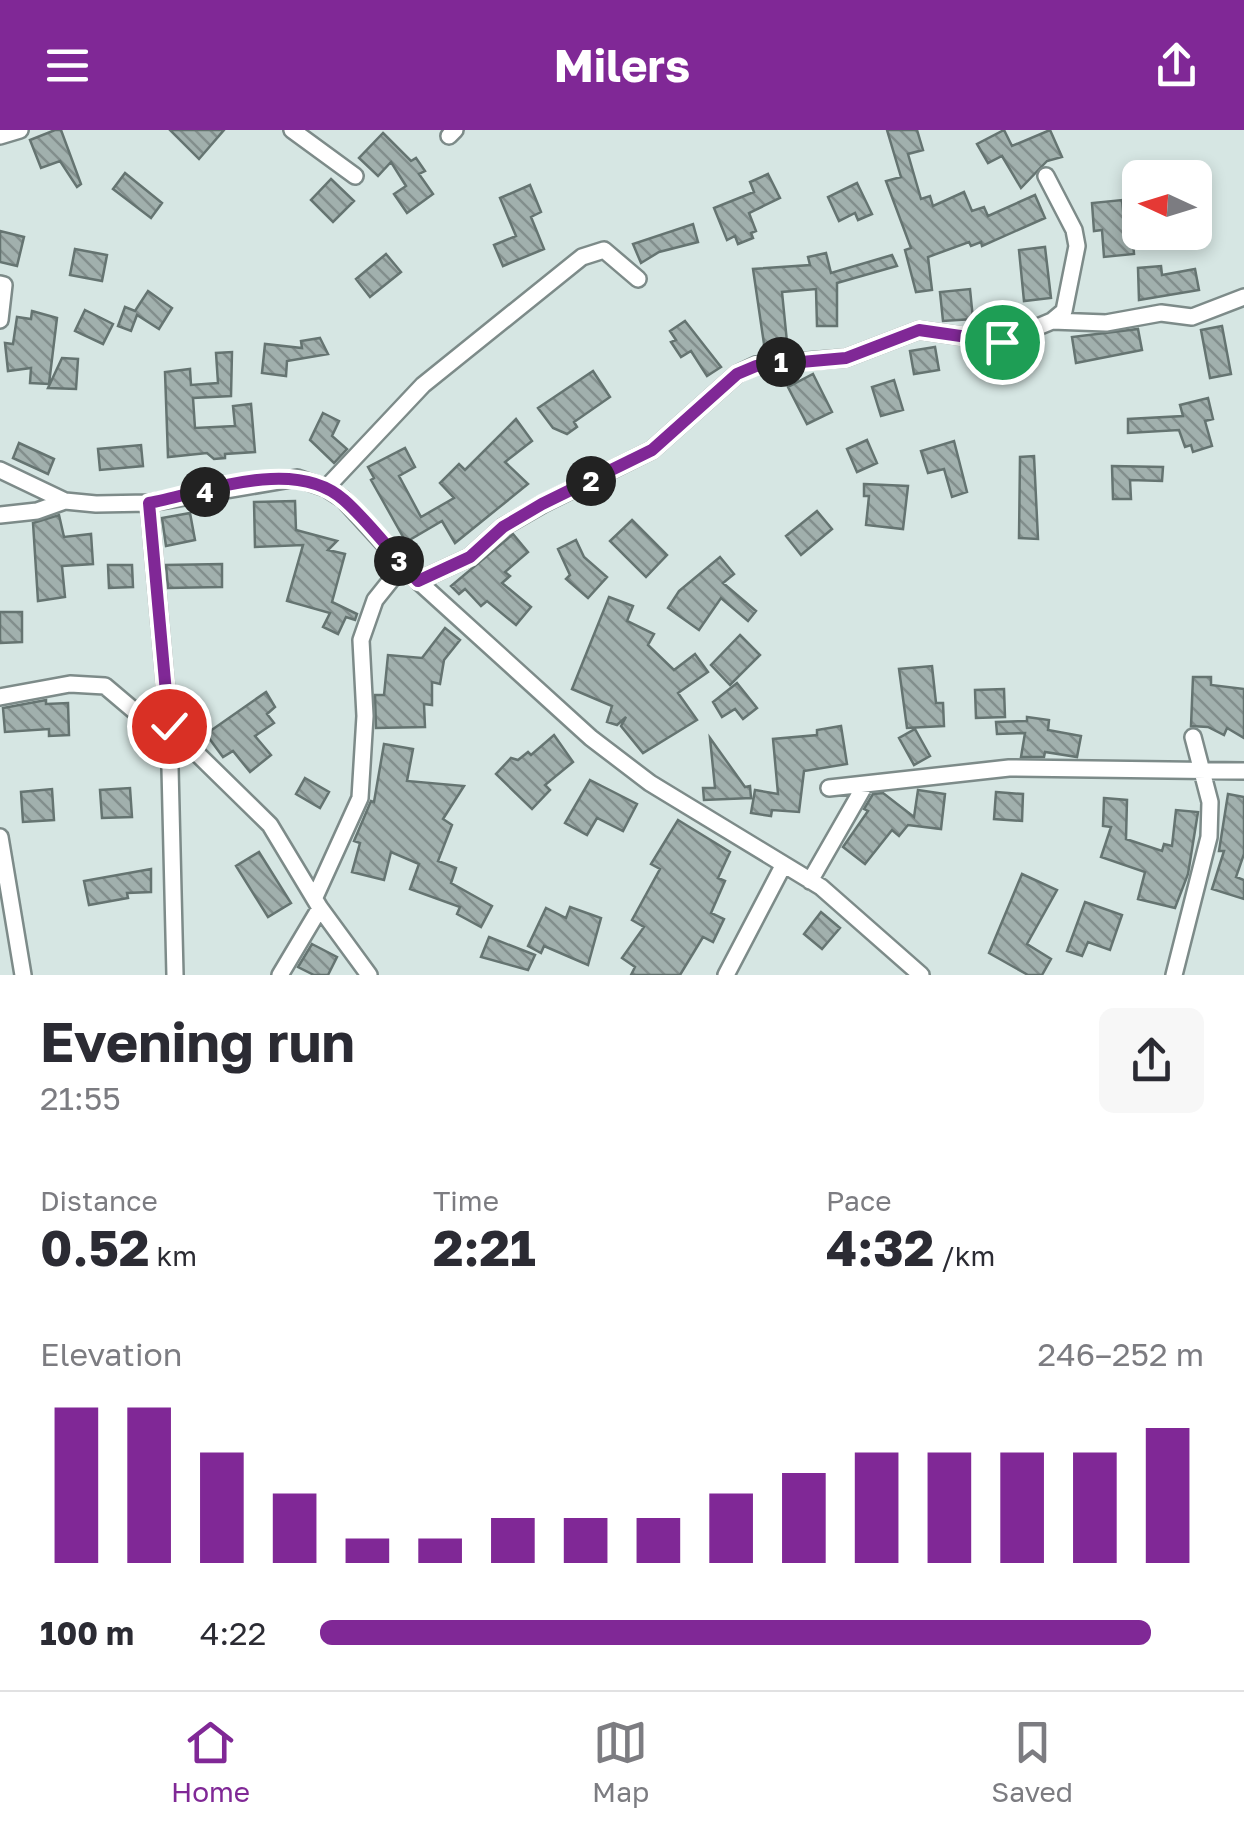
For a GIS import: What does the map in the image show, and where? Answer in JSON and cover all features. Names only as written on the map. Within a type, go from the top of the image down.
[{"type":"street","points":[[0,136],[20,130]]},
{"type":"street","points":[[292,130],[355,176]]},
{"type":"street","points":[[418,581],[470,557],[503,527],[542,504],[652,450],[737,374],[756,366],[846,358],[919,330],[1002,342],[1052,321],[1064,311],[1077,246],[1074,230],[1046,176]]},
{"type":"street","points":[[326,488],[423,384],[582,257],[604,250],[638,279]]},
{"type":"street","points":[[0,284],[0,320]]},
{"type":"street","points":[[1052,321],[1106,323],[1161,313],[1192,318],[1244,297]]},
{"type":"street","points":[[0,470],[64,501]]},
{"type":"street","points":[[0,515],[37,511],[64,501],[149,503],[297,478],[326,488],[343,499],[418,581],[591,738],[650,783],[810,881],[920,975]]},
{"type":"street","points":[[149,503],[169,726],[175,975]]},
{"type":"street","points":[[280,975],[317,903],[360,798],[365,716],[361,640],[375,600],[403,565]]},
{"type":"street","points":[[0,697],[70,684],[105,686],[144,719],[169,726],[270,825],[317,903],[369,975]]},
{"type":"street","points":[[1174,975],[1210,837],[1210,802],[1193,737]]},
{"type":"street","points":[[829,788],[1009,768],[1244,772]]},
{"type":"street","points":[[810,881],[865,785]]},
{"type":"street","points":[[0,838],[23,975]]},
{"type":"street","points":[[726,975],[783,866]]},
{"type":"building","points":[[61,130],[81,184],[77,187],[60,161],[41,168],[30,140]]},
{"type":"building","points":[[170,130],[224,130],[199,159]]},
{"type":"building","points":[[887,130],[917,130],[923,150],[908,154],[921,199],[930,196],[933,206],[964,192],[972,211],[984,207],[988,216],[1035,195],[1045,218],[982,246],[981,242],[971,246],[969,242],[928,257],[932,290],[916,292],[905,250],[911,248],[886,181],[901,177]]},
{"type":"building","points":[[1004,130],[1012,146],[1050,130],[1062,157],[1047,161],[1021,188],[1002,156],[988,163],[977,144]]},
{"type":"building","points":[[383,133],[411,161],[416,158],[425,171],[419,174],[433,194],[407,213],[394,194],[406,186],[391,162],[378,176],[359,158]]},
{"type":"building","points":[[125,173],[162,203],[151,218],[113,189]]},
{"type":"building","points":[[768,174],[780,198],[749,213],[756,231],[751,233],[753,238],[738,244],[735,236],[727,240],[714,208],[754,192],[750,182]]},
{"type":"building","points":[[331,179],[354,201],[333,222],[311,200]]},
{"type":"building","points":[[857,183],[872,214],[858,220],[855,213],[839,221],[828,197]]},
{"type":"building","points":[[530,185],[541,212],[531,217],[544,249],[503,266],[494,245],[516,236],[500,198]]},
{"type":"building","points":[[1122,200],[1122,250],[1134,250],[1134,254],[1104,257],[1102,230],[1094,231],[1092,203]]},
{"type":"building","points":[[693,224],[698,242],[659,252],[641,263],[633,244]]},
{"type":"building","points":[[0,231],[24,237],[17,266],[0,262]]},
{"type":"building","points":[[1045,247],[1051,298],[1024,301],[1019,250]]},
{"type":"building","points":[[75,249],[107,255],[102,281],[70,275]]},
{"type":"building","points":[[826,253],[831,273],[892,255],[897,266],[837,283],[837,326],[817,326],[816,289],[782,292],[787,342],[764,344],[753,269],[810,265],[808,257]]},
{"type":"building","points":[[386,254],[401,272],[370,297],[356,279]]},
{"type":"building","points":[[1161,266],[1162,275],[1195,269],[1199,290],[1139,300],[1138,268]]},
{"type":"building","points":[[970,289],[973,319],[943,321],[940,292]]},
{"type":"building","points":[[148,291],[172,308],[159,329],[137,315],[131,331],[118,326],[125,307],[135,311]]},
{"type":"building","points":[[85,310],[113,324],[103,344],[75,331]]},
{"type":"building","points":[[32,311],[57,318],[49,384],[30,383],[31,368],[8,371],[5,343],[13,344],[17,317],[31,319]]},
{"type":"building","points":[[685,321],[721,367],[707,376],[691,351],[681,357],[671,342],[676,340],[670,331]]},
{"type":"building","points":[[1222,326],[1231,374],[1210,378],[1201,330]]},
{"type":"building","points":[[1138,329],[1142,350],[1076,363],[1072,337]]},
{"type":"building","points":[[320,338],[328,354],[287,361],[286,376],[262,373],[265,344],[302,348],[301,341]]},
{"type":"building","points":[[935,347],[939,370],[914,374],[910,351]]},
{"type":"building","points":[[232,352],[231,396],[193,398],[195,428],[235,426],[233,406],[251,404],[255,452],[225,454],[225,458],[214,459],[207,453],[168,457],[165,372],[190,369],[191,385],[218,383],[216,353]]},
{"type":"building","points":[[62,358],[78,359],[76,389],[48,388]]},
{"type":"building","points":[[593,371],[610,397],[574,422],[577,427],[567,434],[553,428],[538,408]]},
{"type":"building","points":[[813,374],[832,412],[807,424],[788,387]]},
{"type":"building","points":[[894,380],[903,410],[881,416],[872,387]]},
{"type":"building","points":[[1208,398],[1213,419],[1205,421],[1212,446],[1193,452],[1191,445],[1185,447],[1179,430],[1128,433],[1128,419],[1183,416],[1180,405]]},
{"type":"building","points":[[323,413],[339,421],[332,436],[347,449],[334,463],[310,440]]},
{"type":"building","points":[[516,419],[532,441],[505,462],[528,484],[455,543],[442,521],[406,542],[371,480],[374,478],[368,467],[405,448],[415,467],[399,476],[421,517],[454,498],[440,483],[459,464],[465,470]]},
{"type":"building","points":[[867,440],[877,463],[857,472],[847,449]]},
{"type":"building","points":[[954,441],[967,492],[952,497],[944,469],[928,473],[921,451]]},
{"type":"building","points":[[19,443],[54,459],[48,474],[13,458]]},
{"type":"building","points":[[141,445],[143,466],[100,470],[98,449]]},
{"type":"building","points":[[1034,456],[1038,539],[1019,538],[1020,457]]},
{"type":"building","points":[[1112,466],[1163,467],[1162,481],[1130,480],[1131,499],[1113,499]]},
{"type":"building","points":[[864,484],[908,486],[903,529],[866,525],[869,496],[864,496]]},
{"type":"building","points":[[295,501],[296,530],[337,541],[328,550],[345,554],[332,602],[357,614],[355,620],[346,617],[338,634],[323,627],[330,613],[287,601],[303,545],[255,547],[254,502]]},
{"type":"building","points":[[817,511],[832,529],[801,555],[786,536]]},
{"type":"building","points":[[190,513],[195,540],[166,546],[162,518]]},
{"type":"building","points":[[59,515],[64,537],[91,534],[93,564],[62,566],[65,597],[38,601],[33,523]]},
{"type":"building","points":[[632,520],[667,555],[646,577],[610,541]]},
{"type":"building","points":[[513,534],[528,552],[505,572],[510,576],[502,583],[531,607],[516,625],[487,601],[481,606],[465,589],[459,594],[451,586]]},
{"type":"building","points":[[576,540],[584,557],[607,577],[588,598],[566,579],[570,575],[558,549]]},
{"type":"building","points":[[720,557],[734,574],[723,583],[756,611],[748,621],[721,598],[699,630],[668,608],[679,591]]},
{"type":"building","points":[[222,564],[222,587],[168,588],[166,565]]},
{"type":"building","points":[[108,565],[132,565],[133,587],[109,588]]},
{"type":"building","points":[[609,597],[633,606],[627,621],[654,634],[648,645],[674,670],[695,654],[708,672],[678,693],[697,720],[643,753],[621,726],[626,717],[617,725],[607,722],[612,706],[572,689]]},
{"type":"building","points":[[0,612],[22,612],[22,642],[0,643]]},
{"type":"building","points":[[445,628],[460,640],[444,660],[440,684],[432,682],[432,705],[424,704],[425,727],[376,728],[375,695],[384,695],[388,655],[422,658]]},
{"type":"building","points":[[740,635],[760,655],[730,685],[711,665]]},
{"type":"building","points":[[932,666],[936,703],[943,703],[944,726],[907,728],[899,669]]},
{"type":"building","points":[[1193,677],[1211,677],[1211,685],[1244,689],[1244,738],[1227,728],[1224,735],[1208,727],[1191,726]]},
{"type":"building","points":[[737,683],[757,708],[743,719],[735,709],[722,717],[713,702]]},
{"type":"building","points":[[1004,689],[1005,717],[976,718],[975,690]]},
{"type":"building","points":[[266,692],[275,707],[267,714],[274,723],[255,736],[271,755],[250,772],[233,751],[223,757],[206,734]]},
{"type":"building","points":[[46,700],[46,704],[68,703],[69,735],[49,736],[49,729],[5,732],[3,708]]},
{"type":"building","points":[[1027,717],[1049,720],[1048,730],[1081,736],[1077,757],[1045,752],[1044,757],[1021,757],[1025,733],[997,734],[996,722],[1027,721]]},
{"type":"building","points":[[841,726],[847,764],[804,771],[799,812],[772,810],[771,816],[751,813],[755,790],[778,794],[773,739],[817,735],[817,730]]},
{"type":"building","points":[[915,729],[930,756],[914,765],[899,738]]},
{"type":"building","points":[[554,735],[573,762],[545,785],[550,790],[532,809],[496,774],[511,758],[518,760],[528,752],[531,755]]},
{"type":"building","points":[[710,738],[745,787],[750,786],[751,798],[704,800],[703,788],[715,788]]},
{"type":"building","points":[[384,744],[413,749],[407,781],[464,786],[443,819],[452,825],[438,861],[456,868],[451,883],[492,906],[481,927],[457,914],[460,907],[410,889],[419,864],[391,852],[384,880],[352,872],[360,843],[354,841],[371,801],[374,802]]},
{"type":"building","points":[[305,778],[329,792],[320,808],[296,794]]},
{"type":"building","points":[[590,780],[637,804],[623,831],[597,818],[587,835],[565,823]]},
{"type":"building","points":[[130,788],[132,817],[102,818],[100,790]]},
{"type":"building","points":[[52,789],[54,820],[23,822],[21,792]]},
{"type":"building","points":[[918,790],[945,794],[941,829],[908,825],[899,836],[892,830],[865,864],[843,847],[868,811],[864,809],[873,794],[883,793],[914,817]]},
{"type":"building","points":[[996,792],[1023,794],[1022,821],[994,819]]},
{"type":"building","points":[[1228,794],[1244,797],[1244,854],[1236,877],[1244,880],[1244,899],[1212,889],[1224,851],[1219,851]]},
{"type":"building","points":[[1104,798],[1127,800],[1126,839],[1162,851],[1164,844],[1172,846],[1176,810],[1198,812],[1188,874],[1175,908],[1138,899],[1145,872],[1101,857],[1111,827],[1103,826]]},
{"type":"building","points":[[678,820],[730,852],[718,878],[725,881],[711,913],[724,919],[713,942],[703,937],[680,975],[631,975],[635,967],[622,958],[644,927],[632,920],[660,869],[651,864]]},
{"type":"building","points":[[259,852],[291,903],[268,917],[236,866]]},
{"type":"building","points":[[151,869],[151,892],[127,893],[128,898],[89,905],[84,881]]},
{"type":"building","points":[[1022,874],[1057,890],[1027,944],[1051,959],[1042,975],[1028,975],[989,953]]},
{"type":"building","points":[[1085,902],[1122,915],[1110,950],[1088,942],[1082,956],[1067,951]]},
{"type":"building","points":[[570,907],[601,918],[588,965],[544,946],[541,953],[528,946],[546,908],[566,918]]},
{"type":"building","points":[[821,912],[840,928],[822,949],[804,934]]},
{"type":"building","points":[[489,937],[535,955],[528,970],[481,957]]},
{"type":"building","points":[[312,944],[337,957],[328,975],[314,975],[298,967]]},
{"type":"route","points":[[169,726],[149,503],[247,484],[309,479],[343,499],[418,581],[470,557],[488,545],[503,527],[542,504],[652,450],[737,374],[756,366],[846,358],[919,330],[1002,342]]}]
